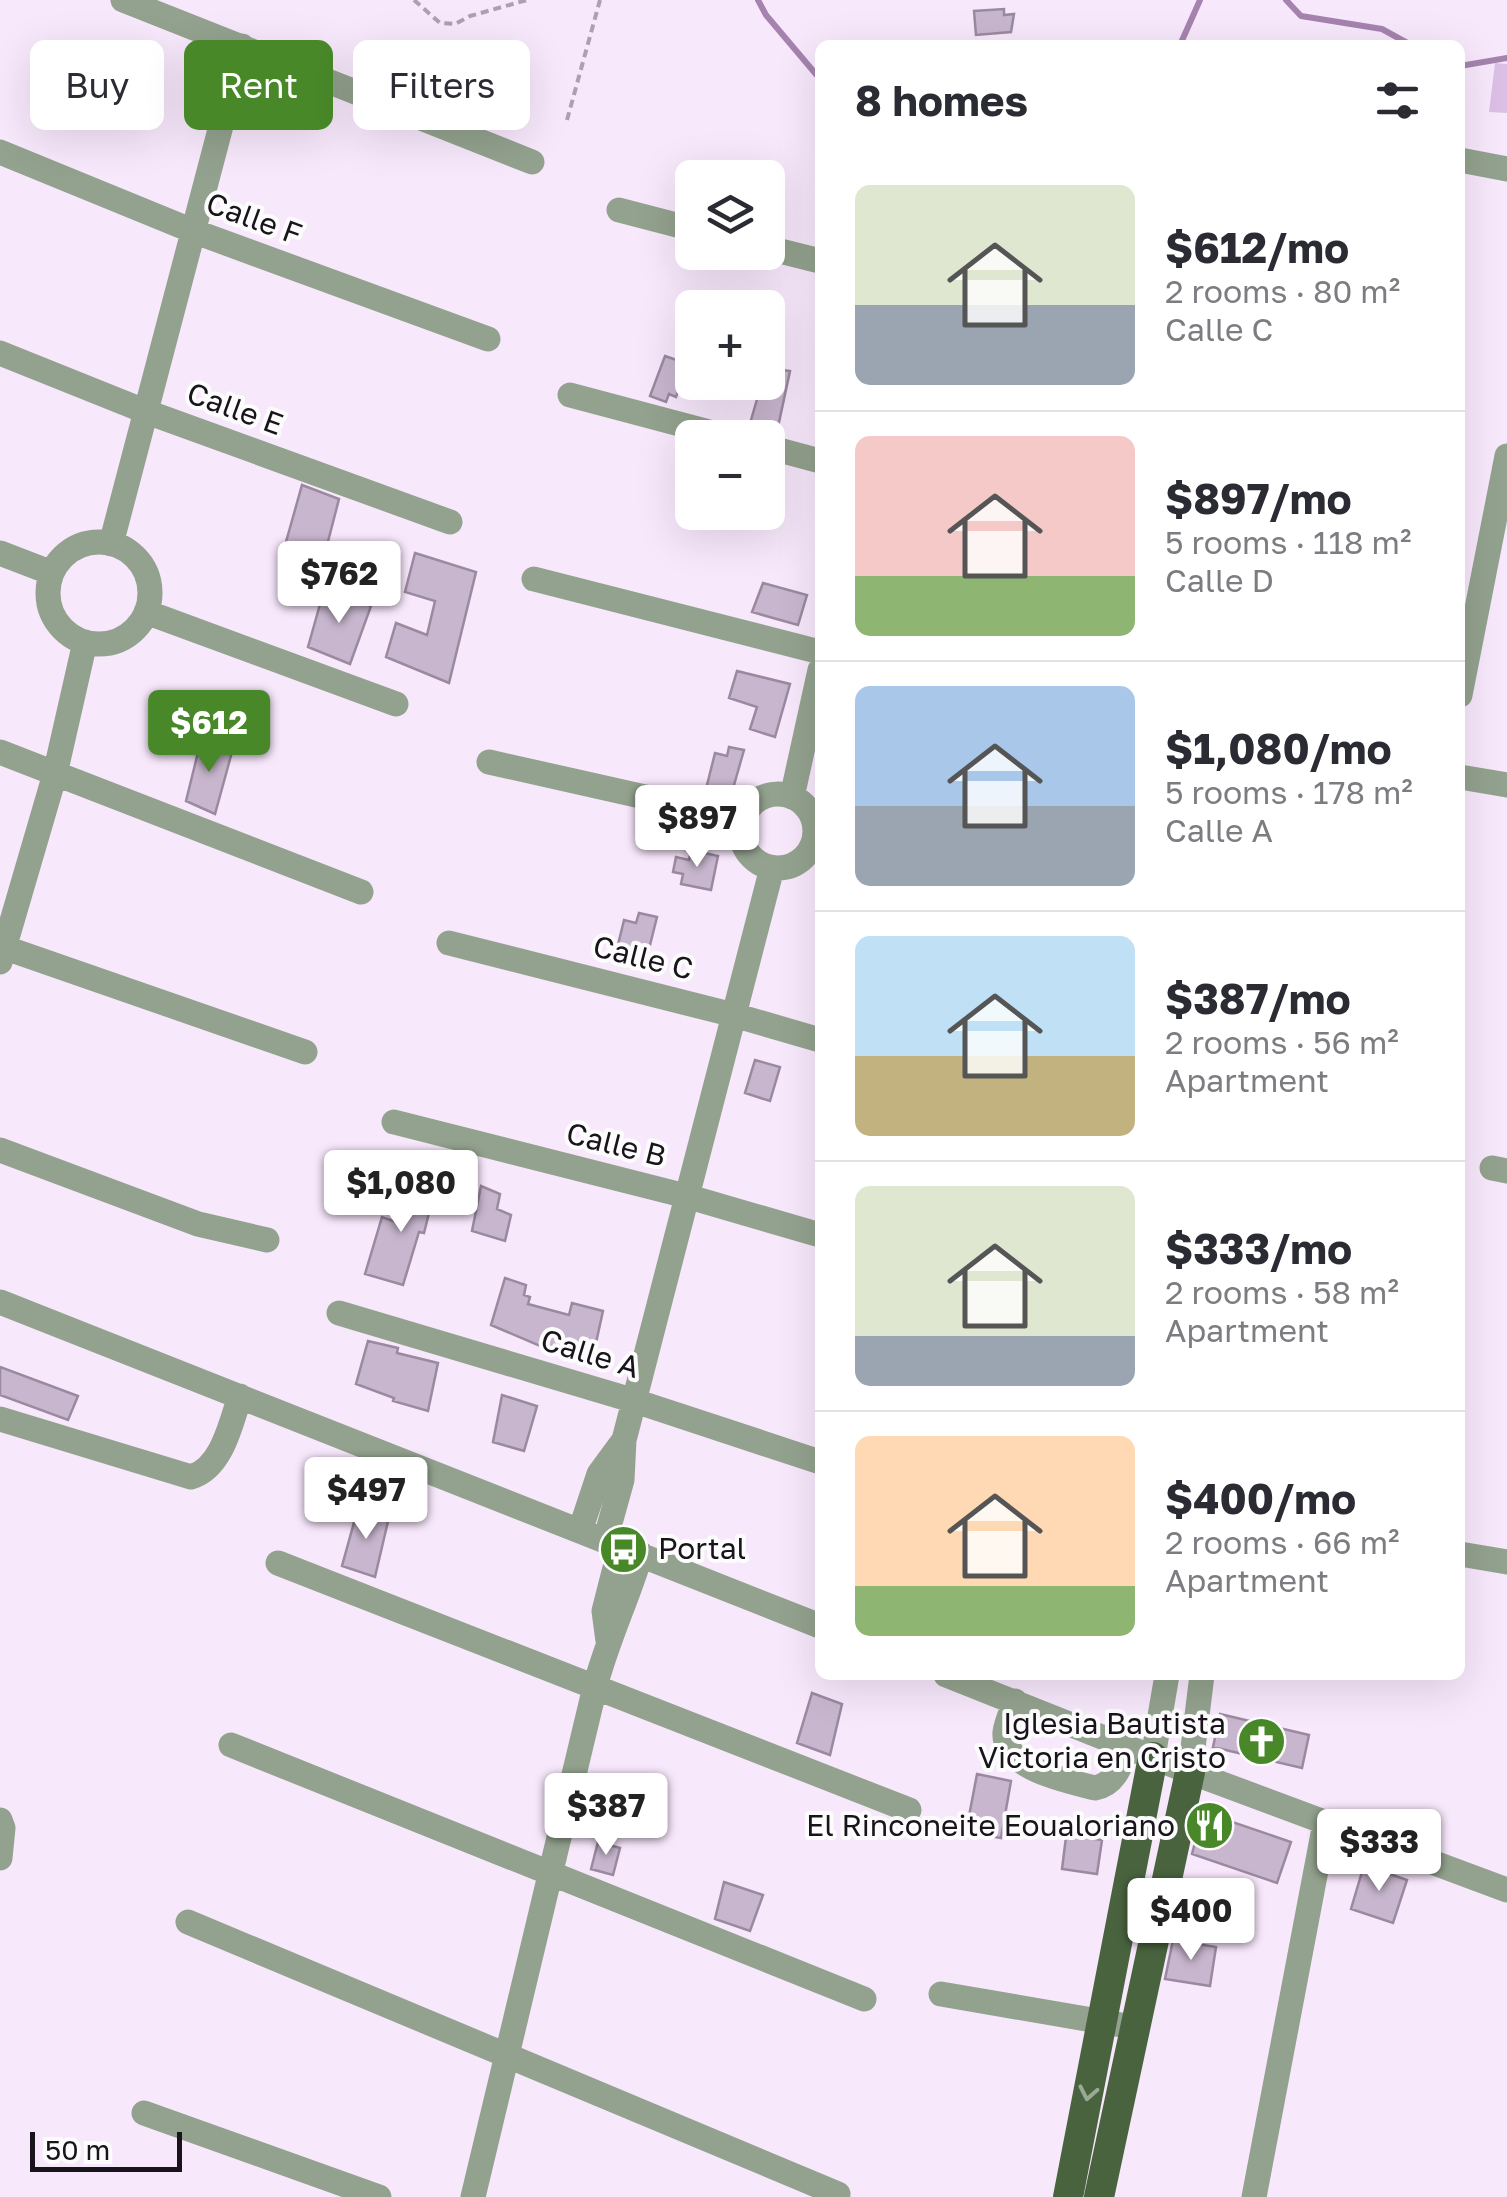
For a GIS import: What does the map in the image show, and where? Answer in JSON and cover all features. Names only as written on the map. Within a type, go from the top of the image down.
[{"type":"main road","points":[[1068,2197],[1102,2020],[1140,1752]]},
{"type":"main road","points":[[1098,2197],[1190,1772]]},
{"type":"street","points":[[123,0],[226,40]]},
{"type":"street","points":[[333,82],[532,162]]},
{"type":"street","points":[[111,544],[220,130]]},
{"type":"street","name":"Calle F","points":[[0,152],[193,231],[488,339]]},
{"type":"street","points":[[1465,161],[1507,169]]},
{"type":"street","points":[[619,210],[675,224]]},
{"type":"street","points":[[785,252],[815,260]]},
{"type":"street","name":"Calle E","points":[[0,352],[147,412],[450,522]]},
{"type":"street","points":[[570,396],[675,423]]},
{"type":"street","points":[[785,451],[815,459]]},
{"type":"street","points":[[1465,649],[1472,584],[1507,456]]},
{"type":"street","points":[[111,544],[132,554],[142,566],[148,580],[146,612],[139,625],[114,642],[85,642],[61,627],[53,615],[49,601],[52,573],[58,562],[78,546],[111,544]]},
{"type":"street","points":[[0,552],[52,573]]},
{"type":"street","points":[[534,579],[815,651]]},
{"type":"street","points":[[146,612],[396,704]]},
{"type":"street","points":[[85,642],[55,774],[1,952],[305,1052]]},
{"type":"street","points":[[792,797],[815,693]]},
{"type":"street","points":[[0,752],[361,892]]},
{"type":"street","points":[[489,762],[743,820]]},
{"type":"street","points":[[1465,778],[1507,784]]},
{"type":"street","points":[[815,830],[808,810],[792,797],[768,796],[757,800],[743,820],[741,836],[746,850],[757,862],[772,868],[783,868],[803,859],[815,844]]},
{"type":"street","points":[[473,2197],[614,1612],[611,1543],[624,1474],[624,1440],[772,868]]},
{"type":"street","name":"Calle C","points":[[449,943],[815,1039]]},
{"type":"street","name":"Calle B","points":[[394,1122],[686,1196],[815,1234]]},
{"type":"street","points":[[0,1150],[198,1224],[267,1240]]},
{"type":"street","points":[[0,1302],[815,1624]]},
{"type":"street","name":"Calle A","points":[[340,1313],[635,1401],[815,1460]]},
{"type":"street","points":[[0,1419],[191,1477],[214,1463],[240,1396]]},
{"type":"street","points":[[1465,1555],[1507,1562]]},
{"type":"street","points":[[278,1563],[908,1810]]},
{"type":"street","points":[[959,1680],[1190,1772],[1507,1890]]},
{"type":"street","points":[[1015,1701],[1005,1732],[1008,1750],[1026,1766],[1095,1788],[1110,1783],[1119,1769],[1140,1752],[1164,1680]]},
{"type":"street","points":[[1190,1772],[1201,1680]]},
{"type":"street","points":[[231,1745],[864,1999]]},
{"type":"street","points":[[0,1820],[0,1858]]},
{"type":"street","points":[[1254,2197],[1325,1823]]},
{"type":"street","points":[[188,1922],[838,2194]]},
{"type":"street","points":[[941,1994],[1133,2027]]},
{"type":"street","points":[[144,2113],[378,2197]]},
{"type":"path","points":[[414,0],[440,22],[455,24],[526,0]]},
{"type":"path","points":[[567,120],[600,0]]},
{"type":"shaded area","points":[[1495,63],[1507,64],[1507,113],[1489,112]]},
{"type":"building","points":[[1004,9],[1004,15],[1014,14],[1011,32],[976,35],[974,11]]},
{"type":"building","points":[[665,356],[675,359],[675,397],[669,394],[666,402],[650,396]]},
{"type":"building","points":[[757,400],[784,400],[780,420],[751,420]]},
{"type":"building","points":[[302,485],[339,499],[318,580],[299,573],[303,558],[284,549]]},
{"type":"building","points":[[415,553],[476,572],[449,683],[386,657],[396,623],[427,635],[435,601],[405,592]]},
{"type":"building","points":[[763,583],[807,595],[798,625],[752,612]]},
{"type":"building","points":[[324,590],[371,606],[350,664],[308,647]]},
{"type":"building","points":[[737,671],[790,684],[775,737],[750,729],[757,707],[729,698]]},
{"type":"building","points":[[202,736],[232,752],[215,814],[186,801]]},
{"type":"building","points":[[729,747],[744,750],[730,799],[705,793],[715,753],[727,756]]},
{"type":"building","points":[[691,850],[718,856],[711,890],[681,884],[683,874],[673,872],[676,857],[689,860]]},
{"type":"building","points":[[639,913],[657,917],[645,965],[615,957],[624,920],[636,923]]},
{"type":"building","points":[[755,1060],[780,1067],[770,1101],[745,1093]]},
{"type":"building","points":[[408,1179],[435,1189],[424,1233],[419,1232],[403,1285],[365,1274],[382,1217],[396,1222]]},
{"type":"building","points":[[481,1186],[500,1194],[497,1209],[511,1215],[505,1241],[472,1231]]},
{"type":"building","points":[[505,1278],[526,1285],[524,1295],[530,1297],[528,1304],[569,1315],[572,1303],[603,1311],[592,1361],[552,1351],[491,1325]]},
{"type":"building","points":[[368,1341],[438,1363],[428,1411],[356,1384]]},
{"type":"building","points":[[0,1367],[78,1396],[68,1420],[0,1395]]},
{"type":"building","points":[[502,1395],[537,1406],[524,1451],[493,1442]]},
{"type":"building","points":[[358,1508],[389,1517],[375,1577],[342,1566]]},
{"type":"building","points":[[812,1693],[842,1704],[830,1755],[797,1743]]},
{"type":"building","name":"Iglesia Bautista Victoria en Cristo","points":[[1220,1714],[1309,1735],[1302,1768],[1213,1747]]},
{"type":"building","points":[[977,1774],[1011,1781],[1001,1838],[966,1832]]},
{"type":"building","points":[[1203,1812],[1291,1842],[1277,1883],[1192,1854]]},
{"type":"building","points":[[1067,1829],[1096,1833],[1095,1839],[1102,1840],[1097,1874],[1062,1869]]},
{"type":"building","points":[[598,1842],[620,1848],[613,1875],[591,1869]]},
{"type":"building","points":[[1364,1865],[1407,1880],[1393,1923],[1351,1909]]},
{"type":"building","points":[[724,1882],[763,1895],[750,1931],[715,1919]]},
{"type":"building","points":[[1173,1940],[1216,1947],[1210,1986],[1165,1979]]},
{"type":"waterway","points":[[758,0],[815,73]]},
{"type":"waterway","points":[[1182,40],[1200,0]]},
{"type":"waterway","points":[[1286,0],[1301,16],[1382,29],[1402,40]]},
{"type":"waterway","points":[[1465,65],[1507,58]]},
{"type":"place","name":"Portal","points":[[623,1549]]},
{"type":"place","name":"Iglesia Bautista Victoria en Cristo","points":[[1261,1741]]},
{"type":"place","name":"El Rinconeite Eoualoriano","points":[[1210,1826]]}]
